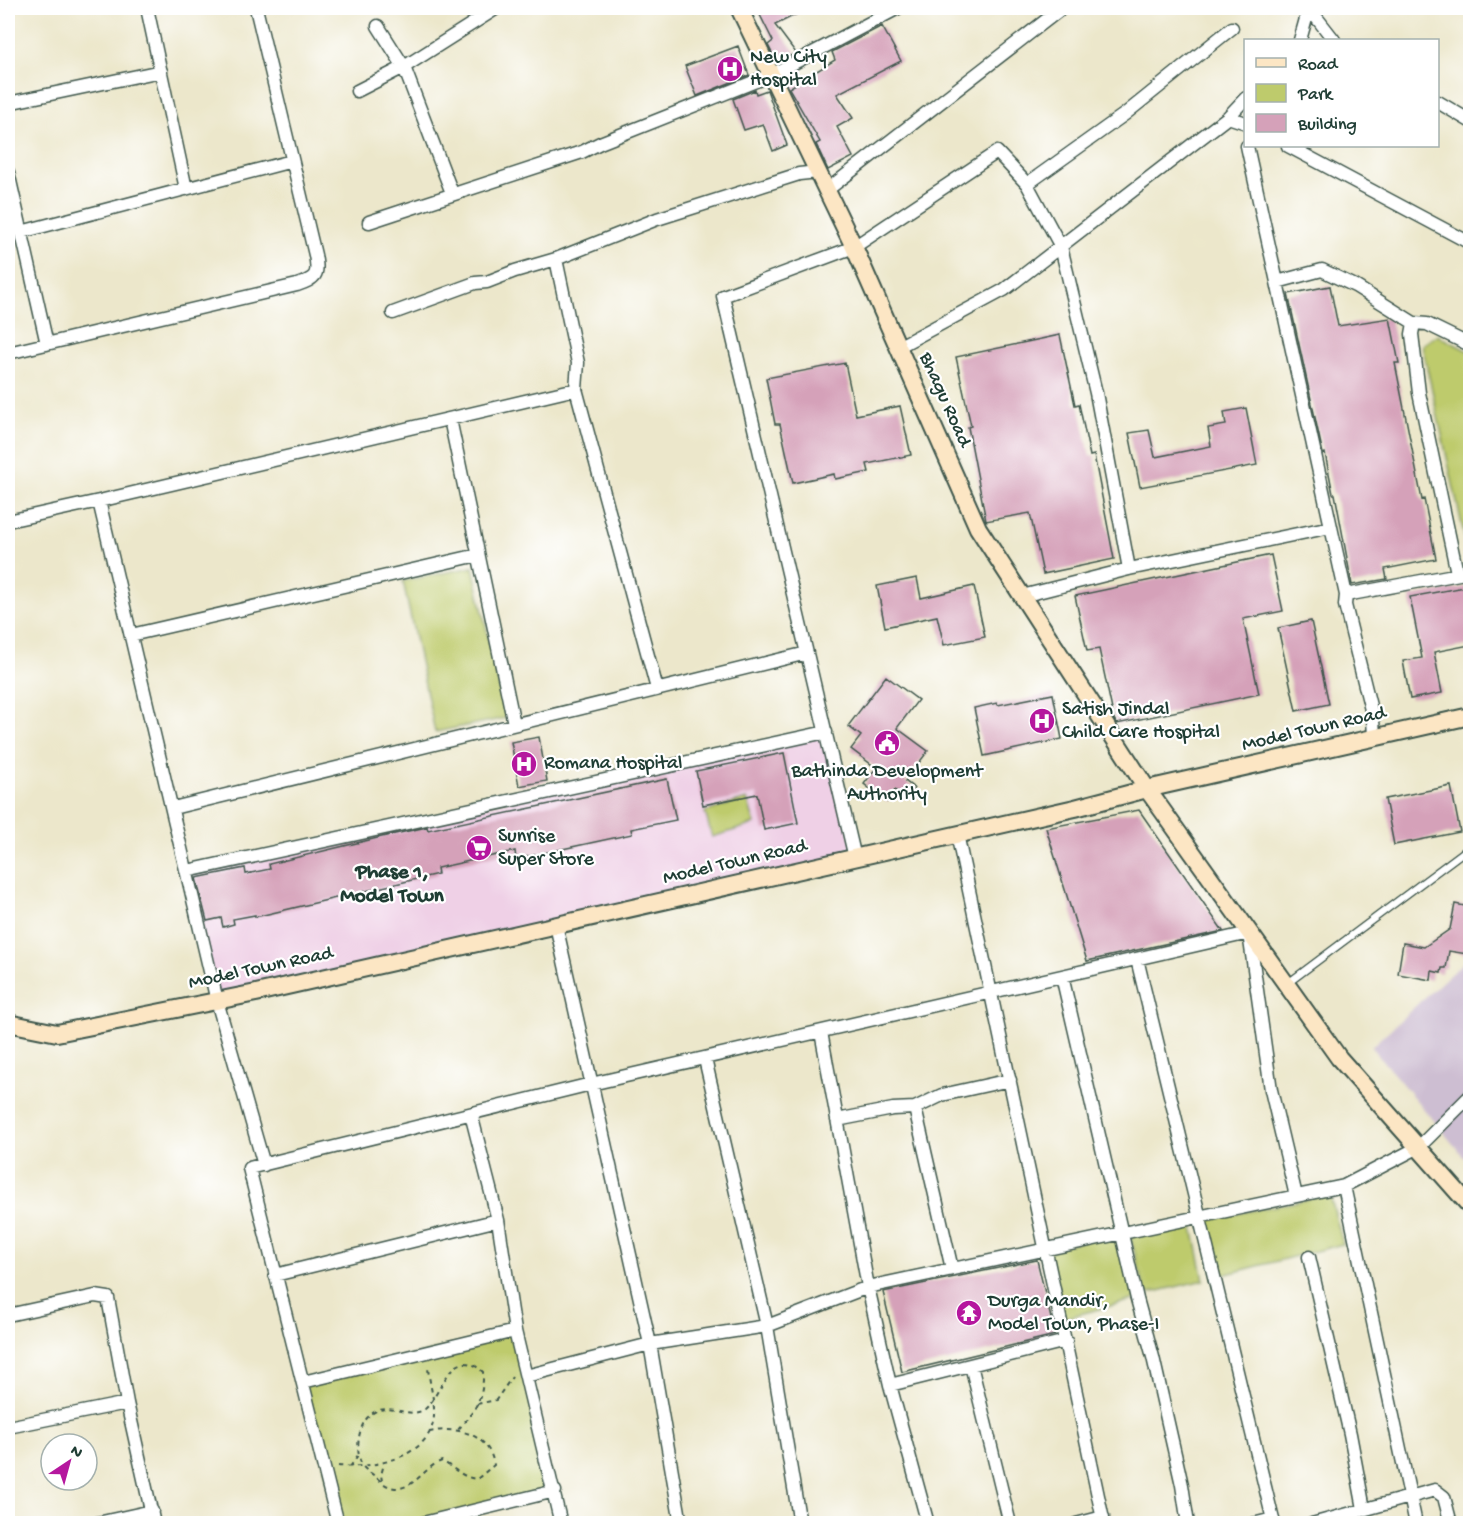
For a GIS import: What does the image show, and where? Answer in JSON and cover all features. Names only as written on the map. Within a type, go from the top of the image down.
[{"type":"main road","name":"Bhagu Road","points":[[739,8],[854,247],[978,528],[1148,789],[1286,985],[1339,1058],[1470,1206]]},
{"type":"main road","name":"Model Town Road","points":[[8,1023],[57,1033],[217,1001],[1470,717]]},
{"type":"street","points":[[147,8],[186,189]]},
{"type":"street","points":[[8,353],[297,285],[316,275],[317,268],[256,8]]},
{"type":"street","points":[[357,91],[404,67],[497,8]]},
{"type":"street","points":[[369,222],[582,152],[771,75],[898,8]]},
{"type":"street","points":[[827,190],[1062,8]]},
{"type":"street","points":[[1300,39],[1309,8],[1333,39]]},
{"type":"street","points":[[378,26],[404,67],[452,194]]},
{"type":"street","points":[[1027,184],[1125,114],[1232,28]]},
{"type":"street","points":[[8,103],[161,71]]},
{"type":"street","points":[[898,347],[1004,290],[1228,117],[1244,99]]},
{"type":"street","points":[[1439,103],[1470,121]]},
{"type":"street","points":[[1228,117],[1244,123]]},
{"type":"street","points":[[1247,147],[1346,595],[1345,605],[1373,718],[1374,738]]},
{"type":"street","points":[[1290,147],[1470,243]]},
{"type":"street","points":[[855,858],[723,296],[854,247],[997,152],[1027,184],[1061,246],[1096,393],[1129,569]]},
{"type":"street","points":[[21,232],[292,161]]},
{"type":"street","points":[[8,172],[47,344]]},
{"type":"street","points":[[393,313],[475,283],[487,282],[514,271],[556,259],[657,219],[799,174],[818,172]]},
{"type":"street","points":[[556,259],[578,363],[576,389],[657,689]]},
{"type":"street","points":[[1277,282],[1322,270],[1355,286],[1414,323],[1427,324],[1470,345]]},
{"type":"street","points":[[1414,323],[1412,334],[1419,393],[1457,573]]},
{"type":"street","points":[[8,521],[576,389]]},
{"type":"street","points":[[450,419],[514,724]]},
{"type":"street","points":[[99,501],[217,1001],[264,1164]]},
{"type":"street","points":[[1022,596],[1129,569],[1331,527]]},
{"type":"street","points":[[131,635],[477,555]]},
{"type":"street","points":[[1346,595],[1470,572]]},
{"type":"street","points":[[173,807],[807,653]]},
{"type":"street","points":[[187,871],[826,732]]},
{"type":"street","points":[[957,834],[1103,1520],[1076,1524]]},
{"type":"street","points":[[556,925],[650,1344],[681,1524]]},
{"type":"street","points":[[338,1524],[249,1168],[591,1084],[1249,933],[1271,1090],[1296,1196]]},
{"type":"street","points":[[1137,959],[1273,1521],[1253,1524]]},
{"type":"street","points":[[1062,976],[1137,1299],[1153,1357],[1188,1524]]},
{"type":"street","points":[[821,1032],[868,1287],[890,1385],[928,1524]]},
{"type":"street","points":[[705,1059],[767,1326],[800,1524]]},
{"type":"street","points":[[837,1120],[893,1109],[915,1108],[942,1095],[1010,1080]]},
{"type":"street","points":[[526,1374],[650,1344],[767,1326],[868,1287],[1344,1185],[1419,1147],[1470,1096]]},
{"type":"street","points":[[915,1108],[952,1269]]},
{"type":"street","points":[[471,1114],[498,1220],[515,1331],[555,1491],[561,1524]]},
{"type":"street","points":[[1344,1185],[1416,1524]]},
{"type":"street","points":[[275,1275],[498,1220]]},
{"type":"street","points":[[1309,1257],[1350,1434],[1364,1509]]},
{"type":"street","points":[[8,1315],[95,1296],[108,1298],[127,1403],[153,1517],[93,1524]]},
{"type":"street","points":[[303,1382],[515,1331]]},
{"type":"street","points":[[890,1385],[1066,1341]]},
{"type":"street","points":[[971,1365],[1010,1524]]},
{"type":"street","points":[[8,1426],[127,1403]]},
{"type":"street","points":[[1312,1524],[1435,1490],[1444,1497],[1451,1524]]},
{"type":"street","points":[[419,1524],[555,1491]]},
{"type":"lane","points":[[1286,985],[1470,847]]},
{"type":"path","points":[[324,1466],[350,1467],[392,1461],[420,1444],[433,1422],[428,1379],[429,1352]]},
{"type":"path","points":[[350,1467],[358,1455],[362,1426],[368,1416],[380,1409],[410,1413],[423,1411],[452,1370],[462,1364],[476,1365],[483,1372],[483,1387],[477,1404],[457,1431]]},
{"type":"path","points":[[477,1404],[496,1400],[510,1378],[526,1374]]},
{"type":"path","points":[[358,1455],[363,1466],[383,1484],[396,1488],[417,1480],[434,1464],[442,1461],[465,1478],[477,1479],[494,1465],[492,1452],[486,1443],[471,1434],[440,1430],[429,1432]]},
{"type":"path","points":[[383,1484],[381,1475],[385,1462]]},
{"type":"shaded area","points":[[826,732],[855,858],[217,1001],[187,871]]},
{"type":"shaded area","points":[[1470,956],[1470,1164],[1371,1047]]},
{"type":"green space","points":[[1437,335],[1470,352],[1470,561],[1422,345]]},
{"type":"green space","points":[[473,567],[506,718],[435,732],[403,581]]},
{"type":"green space","points":[[747,799],[755,824],[712,837],[705,812]]},
{"type":"green space","points":[[1330,1195],[1343,1244],[1219,1276],[1205,1220]]},
{"type":"green space","points":[[1192,1223],[1204,1280],[1146,1294],[1130,1236]]},
{"type":"green space","points":[[1123,1232],[1137,1299],[1061,1319],[1043,1250]]},
{"type":"green space","points":[[515,1331],[555,1491],[419,1523],[338,1523],[303,1382]]},
{"type":"building","points":[[760,8],[809,8],[775,25],[796,53],[777,63],[768,45],[773,41],[759,13],[762,12]]},
{"type":"building","points":[[882,26],[901,61],[837,94],[853,118],[837,127],[853,157],[828,170],[816,144],[820,142],[789,88],[835,60],[832,52]]},
{"type":"building","points":[[738,46],[749,75],[697,96],[685,66]]},
{"type":"building","points":[[755,90],[756,94],[767,90],[787,145],[773,151],[763,124],[744,130],[733,99]]},
{"type":"building","points":[[1330,286],[1338,326],[1390,318],[1399,363],[1395,363],[1436,559],[1385,569],[1387,579],[1352,585],[1335,494],[1333,494],[1325,453],[1323,454],[1288,294]]},
{"type":"building","points":[[1060,335],[1075,405],[1079,404],[1090,456],[1094,455],[1114,559],[1043,574],[1030,513],[986,521],[968,427],[971,426],[956,357]]},
{"type":"building","points":[[845,363],[856,415],[900,406],[911,455],[867,464],[869,472],[835,479],[834,474],[793,483],[780,424],[775,424],[766,378]]},
{"type":"building","points":[[1246,408],[1257,465],[1140,487],[1129,433],[1149,430],[1155,457],[1211,446],[1208,428],[1226,425],[1224,412]]},
{"type":"building","points":[[1271,555],[1283,611],[1243,619],[1259,694],[1117,724],[1099,649],[1087,651],[1075,596]]},
{"type":"building","points":[[917,578],[921,598],[974,586],[985,637],[944,645],[937,616],[885,627],[877,586]]},
{"type":"building","points":[[1470,586],[1470,645],[1434,652],[1442,693],[1410,699],[1403,661],[1422,658],[1410,597]]},
{"type":"building","points":[[1311,621],[1329,704],[1296,711],[1278,628]]},
{"type":"building","name":"Bathinda Development Authority","points":[[886,676],[918,700],[897,728],[928,751],[905,781],[914,788],[907,798],[895,790],[887,802],[864,784],[876,768],[851,749],[861,736],[848,726]]},
{"type":"building","points":[[1053,694],[1062,739],[984,756],[974,708]]},
{"type":"building","points":[[539,737],[547,781],[519,786],[511,742]]},
{"type":"building","points":[[784,753],[798,823],[764,830],[757,794],[703,805],[696,771]]},
{"type":"building","points":[[667,779],[676,820],[631,829],[632,834],[516,859],[515,851],[437,868],[438,874],[255,917],[255,915],[233,919],[234,924],[223,927],[221,918],[207,921],[196,878],[245,868],[246,874],[270,869],[269,864],[386,836],[427,827],[428,830]]},
{"type":"building","points":[[1451,786],[1460,832],[1394,845],[1385,799]]},
{"type":"building","points":[[1139,810],[1223,931],[1087,961],[1046,828]]},
{"type":"building","points":[[1455,904],[1470,907],[1470,948],[1467,954],[1449,951],[1446,968],[1442,968],[1441,973],[1432,971],[1431,980],[1398,974],[1403,943],[1424,947],[1450,929]]},
{"type":"building","name":"Durga Mandir, Model Town, Phase-I","points":[[1037,1260],[1055,1335],[902,1372],[883,1292]]},
{"type":"place","name":"New City Hospital","points":[[730,69]]},
{"type":"place","name":"Satish Jindal Child Care Hospital","points":[[1042,721]]},
{"type":"place","name":"Bathinda Development Authority","points":[[887,743]]},
{"type":"place","name":"Romana Hospital","points":[[524,764]]},
{"type":"place","name":"Sunrise Super Store","points":[[479,848]]},
{"type":"place","name":"Durga Mandir, Model Town, Phase-I","points":[[969,1313]]},
{"type":"district","name":"Phase 1, Model Town","points":[[392,885]]}]
